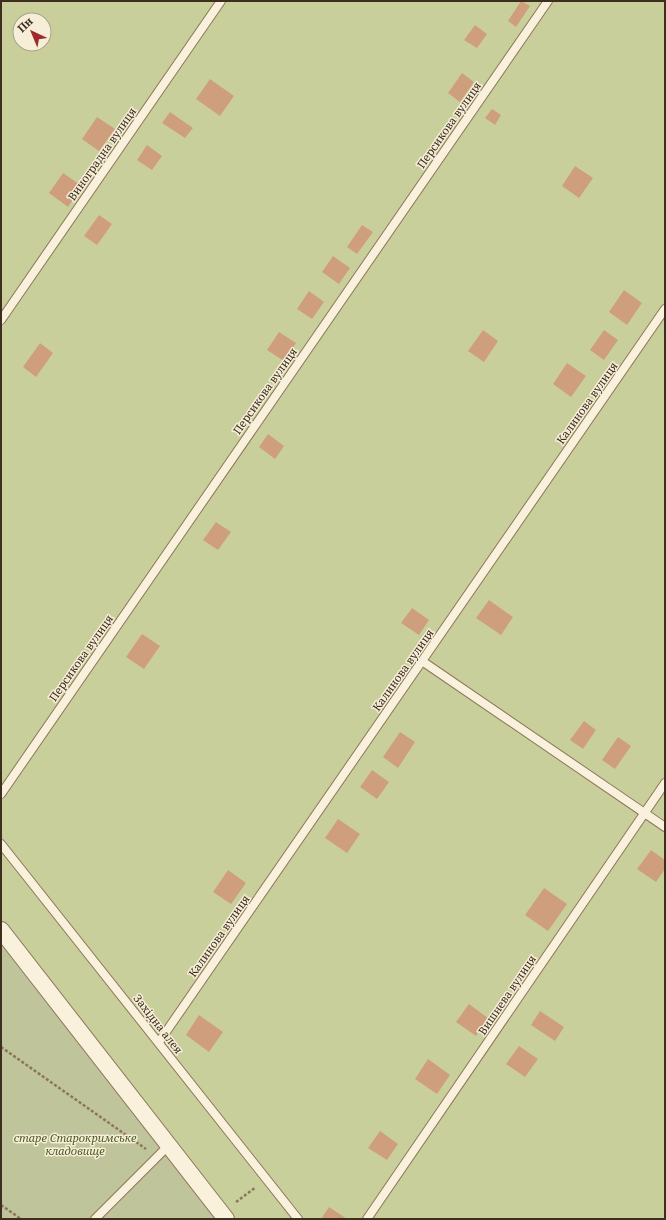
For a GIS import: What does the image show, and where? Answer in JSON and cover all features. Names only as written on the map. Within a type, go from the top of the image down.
[{"type":"street","points":[[1,930],[224,1216]]},
{"type":"lane","name":"Виноградна вулиця","points":[[1,320],[221,1]]},
{"type":"lane","name":"Персикова вулиця","points":[[1,794],[548,1]]},
{"type":"lane","name":"Калинова вулиця","points":[[158,1042],[665,309]]},
{"type":"lane","points":[[422,661],[665,828]]},
{"type":"lane","name":"Вишнева вулиця","points":[[368,1219],[665,783]]},
{"type":"lane","name":"Західна алея","points":[[1,844],[298,1219]]},
{"type":"lane","points":[[95,1219],[169,1145]]},
{"type":"path","points":[[1,1047],[157,1157]]},
{"type":"path","points":[[224,1216],[267,1179]]},
{"type":"path","points":[[1,1205],[21,1219]]},
{"type":"green space","points":[[1,1],[665,1],[665,1219],[226,1219],[1,930]]},
{"type":"green space","name":"старе Старокримське кладовище","points":[[1,930],[226,1219],[1,1219]]},
{"type":"building","points":[[521,1],[530,6],[516,27],[508,21]]},
{"type":"building","points":[[475,25],[487,34],[477,48],[464,40]]},
{"type":"building","points":[[462,73],[474,82],[460,102],[448,93]]},
{"type":"building","points":[[210,79],[234,96],[220,116],[196,99]]},
{"type":"building","points":[[492,109],[501,115],[495,125],[485,118]]},
{"type":"building","points":[[170,112],[193,128],[185,138],[162,123]]},
{"type":"building","points":[[97,117],[115,129],[99,151],[82,139]]},
{"type":"building","points":[[147,145],[162,156],[152,170],[137,160]]},
{"type":"building","points":[[575,166],[593,178],[579,198],[562,186]]},
{"type":"building","points":[[63,173],[82,186],[68,207],[49,193]]},
{"type":"building","points":[[99,215],[112,224],[97,245],[84,236]]},
{"type":"building","points":[[362,225],[373,232],[357,254],[347,247]]},
{"type":"building","points":[[333,256],[350,268],[339,284],[322,272]]},
{"type":"building","points":[[624,290],[642,303],[627,325],[609,312]]},
{"type":"building","points":[[309,291],[324,302],[312,319],[297,309]]},
{"type":"building","points":[[483,330],[498,341],[484,362],[468,351]]},
{"type":"building","points":[[604,330],[618,340],[604,360],[590,350]]},
{"type":"building","points":[[279,332],[296,343],[284,361],[267,350]]},
{"type":"building","points":[[40,343],[53,353],[36,377],[23,367]]},
{"type":"building","points":[[567,363],[586,376],[571,397],[553,384]]},
{"type":"building","points":[[268,434],[284,446],[275,459],[259,447]]},
{"type":"building","points":[[216,522],[231,532],[218,550],[203,540]]},
{"type":"building","points":[[489,600],[513,617],[501,635],[476,618]]},
{"type":"building","points":[[412,608],[429,620],[419,635],[401,623]]},
{"type":"building","points":[[142,634],[160,646],[144,669],[126,657]]},
{"type":"building","points":[[584,721],[596,730],[583,749],[570,740]]},
{"type":"building","points":[[400,732],[415,742],[398,768],[383,757]]},
{"type":"building","points":[[618,737],[631,746],[615,769],[602,760]]},
{"type":"building","points":[[372,770],[389,782],[377,799],[360,787]]},
{"type":"building","points":[[338,819],[360,834],[347,853],[325,838]]},
{"type":"building","points":[[651,850],[665,860],[665,869],[656,882],[637,869]]},
{"type":"building","points":[[228,870],[246,883],[231,904],[213,892]]},
{"type":"building","points":[[544,888],[567,904],[548,931],[525,915]]},
{"type":"building","points":[[469,1004],[488,1018],[476,1036],[456,1022]]},
{"type":"building","points":[[540,1011],[564,1027],[555,1041],[531,1025]]},
{"type":"building","points":[[199,1015],[223,1032],[209,1052],[186,1035]]},
{"type":"building","points":[[519,1046],[538,1059],[525,1077],[506,1064]]},
{"type":"building","points":[[428,1059],[450,1075],[437,1094],[415,1079]]},
{"type":"building","points":[[380,1131],[398,1144],[387,1160],[368,1148]]},
{"type":"building","points":[[329,1207],[347,1219],[321,1219]]}]
